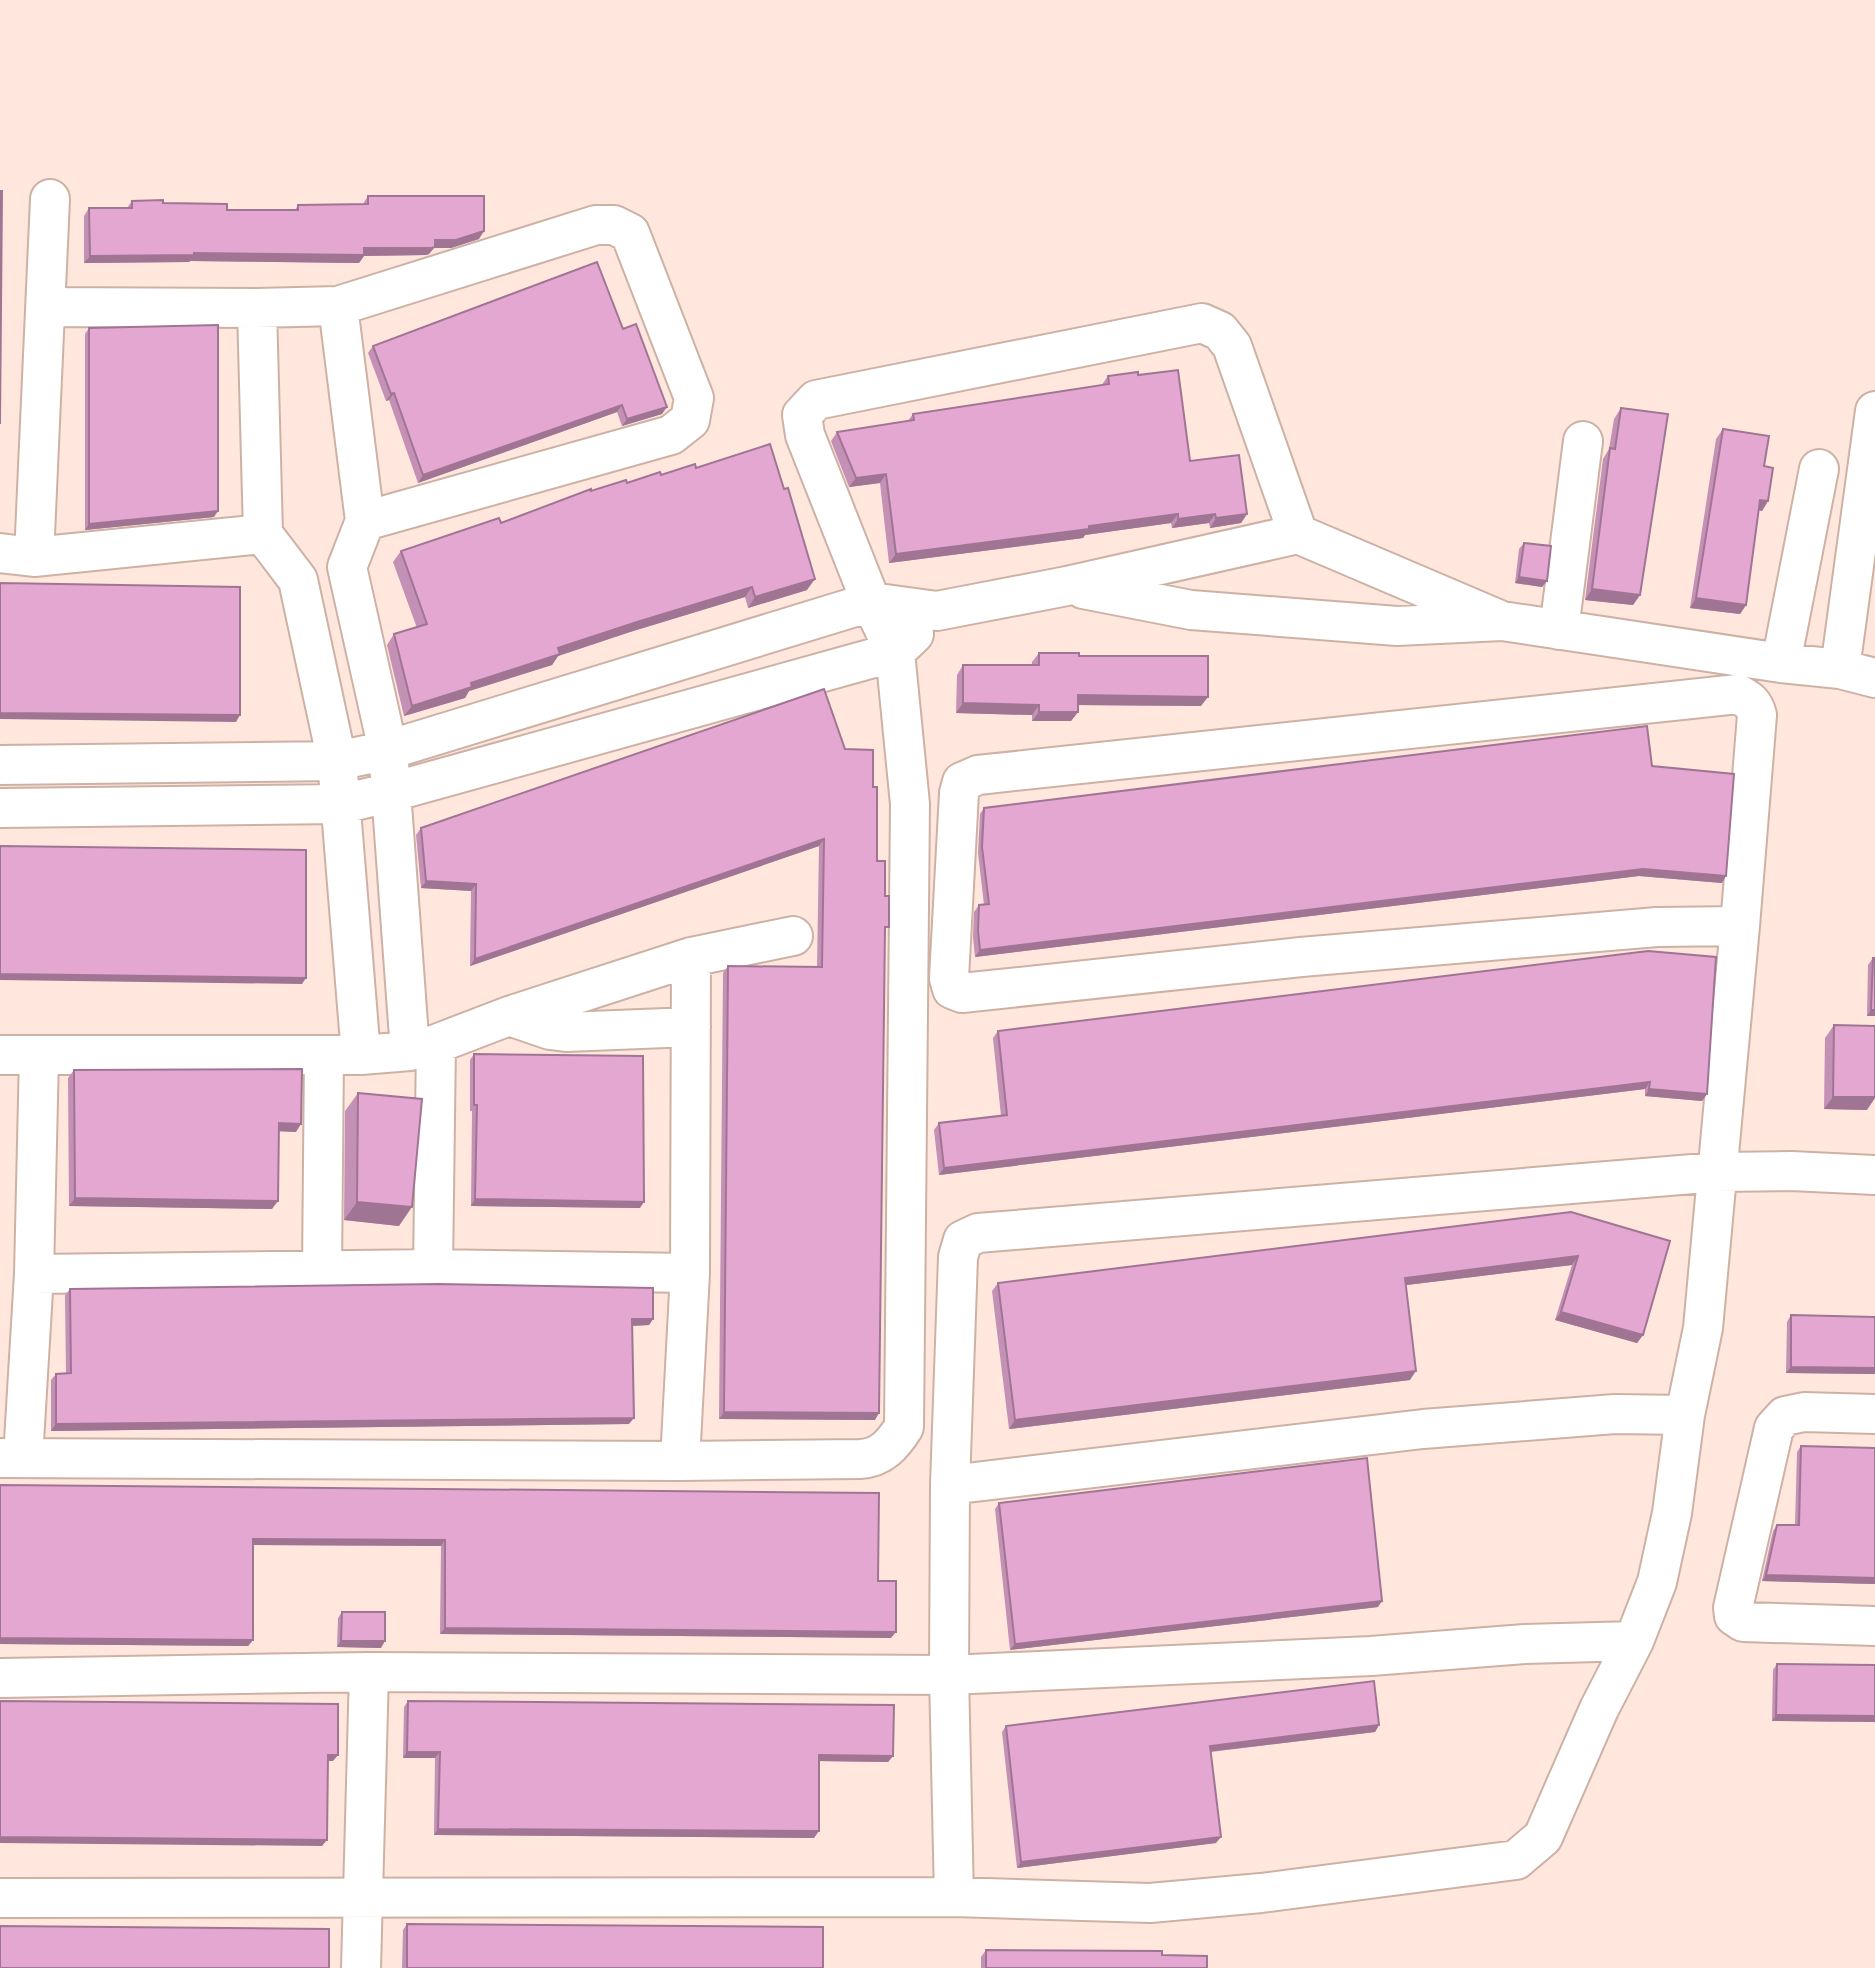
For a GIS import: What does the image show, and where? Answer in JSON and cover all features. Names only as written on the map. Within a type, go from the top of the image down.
[{"type":"street","points":[[50,199],[44,307],[17,555],[263,534]]},
{"type":"street","points":[[44,307],[338,306],[596,225],[614,225],[631,233],[694,398],[690,420],[671,435],[365,521]]},
{"type":"street","points":[[338,306],[365,521],[347,567],[387,750],[423,1048],[433,1269]]},
{"type":"street","points":[[257,308],[263,534],[299,580],[337,761],[342,804],[342,1055],[322,1270]]},
{"type":"street","points":[[39,1055],[34,1274],[11,1458],[680,1461],[870,1458],[882,1453],[894,1443],[904,1427],[910,804],[895,652],[871,602],[805,435],[802,415],[816,400],[1202,323],[1220,331],[1232,346],[1298,534]]},
{"type":"street","points":[[1068,586],[1205,611],[1397,626],[1502,621],[1857,673],[1875,411]]},
{"type":"street","points":[[1559,630],[1583,441]]},
{"type":"street","points":[[1782,663],[1819,469]]},
{"type":"street","points":[[0,765],[337,761],[387,750],[871,602],[937,611],[1068,586],[1298,534],[1502,621]]},
{"type":"street","points":[[299,580],[347,567]]},
{"type":"street","points":[[0,808],[342,804],[895,652],[937,611]]},
{"type":"street","points":[[0,1898],[954,1897],[1150,1903],[1261,1893],[1516,1860],[1543,1837],[1599,1709],[1634,1641],[1660,1570],[1672,1513],[1685,1415],[1732,1172],[1740,926],[1757,715],[1750,700],[1738,694],[978,775],[962,782],[959,793],[950,978],[953,989],[962,993],[1328,955],[1657,927],[1740,926]]},
{"type":"street","points":[[0,1055],[342,1055],[423,1048],[509,1016],[691,957],[793,936]]},
{"type":"street","points":[[680,1461],[690,1273],[691,957]]},
{"type":"street","points":[[509,1016],[550,1030],[566,1032],[691,1027]]},
{"type":"street","points":[[954,1897],[949,1675],[950,1485],[958,1257],[963,1240],[978,1233],[1732,1172],[1791,1171],[1875,1175]]},
{"type":"street","points":[[34,1274],[433,1269],[690,1273]]},
{"type":"street","points":[[1875,1414],[1804,1412],[1785,1416],[1774,1428],[1732,1608],[1734,1616],[1743,1622],[1875,1626]]},
{"type":"street","points":[[950,1485],[1423,1429],[1615,1414],[1685,1415]]},
{"type":"street","points":[[0,1678],[369,1672],[949,1675],[1371,1657],[1525,1644],[1634,1641]]},
{"type":"street","points":[[361,1968],[369,1672]]},
{"type":"building","points":[[0,191],[2,191],[0,424]]},
{"type":"building","points":[[368,196],[484,196],[484,231],[456,240],[435,240],[435,247],[431,248],[364,248],[364,255],[194,253],[90,256],[89,208],[132,208],[132,201],[163,200],[163,203],[227,204],[227,210],[298,210],[298,205],[368,204]]},
{"type":"building","points":[[597,262],[623,329],[636,324],[667,407],[627,419],[622,405],[423,475],[394,393],[391,394],[373,346]]},
{"type":"building","points":[[218,325],[218,511],[89,524],[89,328]]},
{"type":"building","points":[[1178,370],[1190,461],[1239,455],[1247,514],[1216,518],[1215,514],[1178,519],[1178,514],[1089,526],[1089,529],[896,554],[886,474],[856,478],[837,432],[914,420],[913,414],[1109,384],[1108,376]]},
{"type":"building","points":[[1621,408],[1668,414],[1640,595],[1592,589],[1610,448],[1615,449]]},
{"type":"building","points":[[1723,429],[1769,436],[1764,466],[1773,468],[1768,501],[1760,500],[1746,605],[1696,598]]},
{"type":"building","points":[[770,444],[784,489],[788,488],[815,579],[755,597],[752,587],[637,622],[558,648],[560,654],[471,683],[472,687],[412,706],[394,634],[427,624],[401,551],[499,518],[501,523],[591,489],[626,480],[627,483],[660,472],[661,475],[695,464],[696,468]]},
{"type":"building","points":[[1524,543],[1551,546],[1547,581],[1519,577]]},
{"type":"building","points":[[0,583],[240,587],[240,715],[0,713]]},
{"type":"building","points":[[1039,653],[1079,653],[1079,656],[1208,656],[1208,697],[1078,695],[1078,712],[1039,712],[1039,705],[963,703],[963,665],[1039,665]]},
{"type":"building","points":[[824,689],[845,749],[873,750],[873,787],[877,787],[877,861],[885,861],[885,896],[889,896],[889,927],[885,927],[879,1413],[724,1412],[728,966],[822,967],[824,839],[475,959],[476,884],[426,881],[421,828]]},
{"type":"building","points":[[1647,726],[1652,766],[1734,774],[1726,876],[1643,869],[980,950],[979,905],[989,904],[982,847],[984,808]]},
{"type":"building","points":[[0,846],[306,850],[306,978],[0,974]]},
{"type":"building","points":[[1648,951],[1716,957],[1707,1094],[1649,1089],[1650,1082],[944,1168],[939,1123],[1007,1115],[998,1031]]},
{"type":"building","points":[[1873,958],[1875,1010],[1871,1010]]},
{"type":"building","points":[[1834,1025],[1875,1026],[1875,1097],[1833,1097]]},
{"type":"building","points":[[474,1054],[643,1056],[644,1202],[475,1199],[477,1105],[474,1105]]},
{"type":"building","points":[[302,1069],[301,1124],[279,1123],[278,1201],[75,1198],[74,1070]]},
{"type":"building","points":[[358,1093],[422,1099],[412,1207],[357,1202]]},
{"type":"building","points":[[1571,1212],[1670,1241],[1643,1335],[1561,1312],[1578,1256],[1405,1278],[1416,1371],[1015,1420],[998,1283]]},
{"type":"building","points":[[438,1284],[653,1288],[653,1319],[632,1319],[634,1418],[56,1424],[56,1374],[71,1373],[70,1289]]},
{"type":"building","points":[[1791,1315],[1875,1317],[1875,1368],[1791,1367]]},
{"type":"building","points":[[1801,1446],[1875,1448],[1875,1578],[1766,1575],[1777,1525],[1799,1525]]},
{"type":"building","points":[[1367,1458],[1382,1601],[1015,1644],[999,1503]]},
{"type":"building","points":[[0,1485],[879,1493],[878,1581],[896,1581],[896,1632],[445,1628],[445,1540],[253,1539],[253,1640],[0,1638]]},
{"type":"building","points":[[342,1612],[385,1612],[385,1641],[341,1641]]},
{"type":"building","points":[[1777,1664],[1875,1665],[1875,1716],[1776,1715]]},
{"type":"building","points":[[1374,1681],[1379,1725],[1210,1746],[1221,1837],[1021,1862],[1006,1726]]},
{"type":"building","points":[[0,1701],[338,1704],[338,1755],[328,1755],[327,1840],[0,1837]]},
{"type":"building","points":[[408,1701],[894,1705],[893,1756],[819,1755],[819,1831],[438,1829],[440,1752],[407,1752]]},
{"type":"building","points":[[407,1924],[823,1927],[823,1968],[407,1968]]},
{"type":"building","points":[[0,1926],[329,1929],[329,1968],[0,1968]]},
{"type":"building","points":[[986,1950],[1162,1951],[1162,1955],[1207,1956],[1207,1968],[986,1968]]}]
